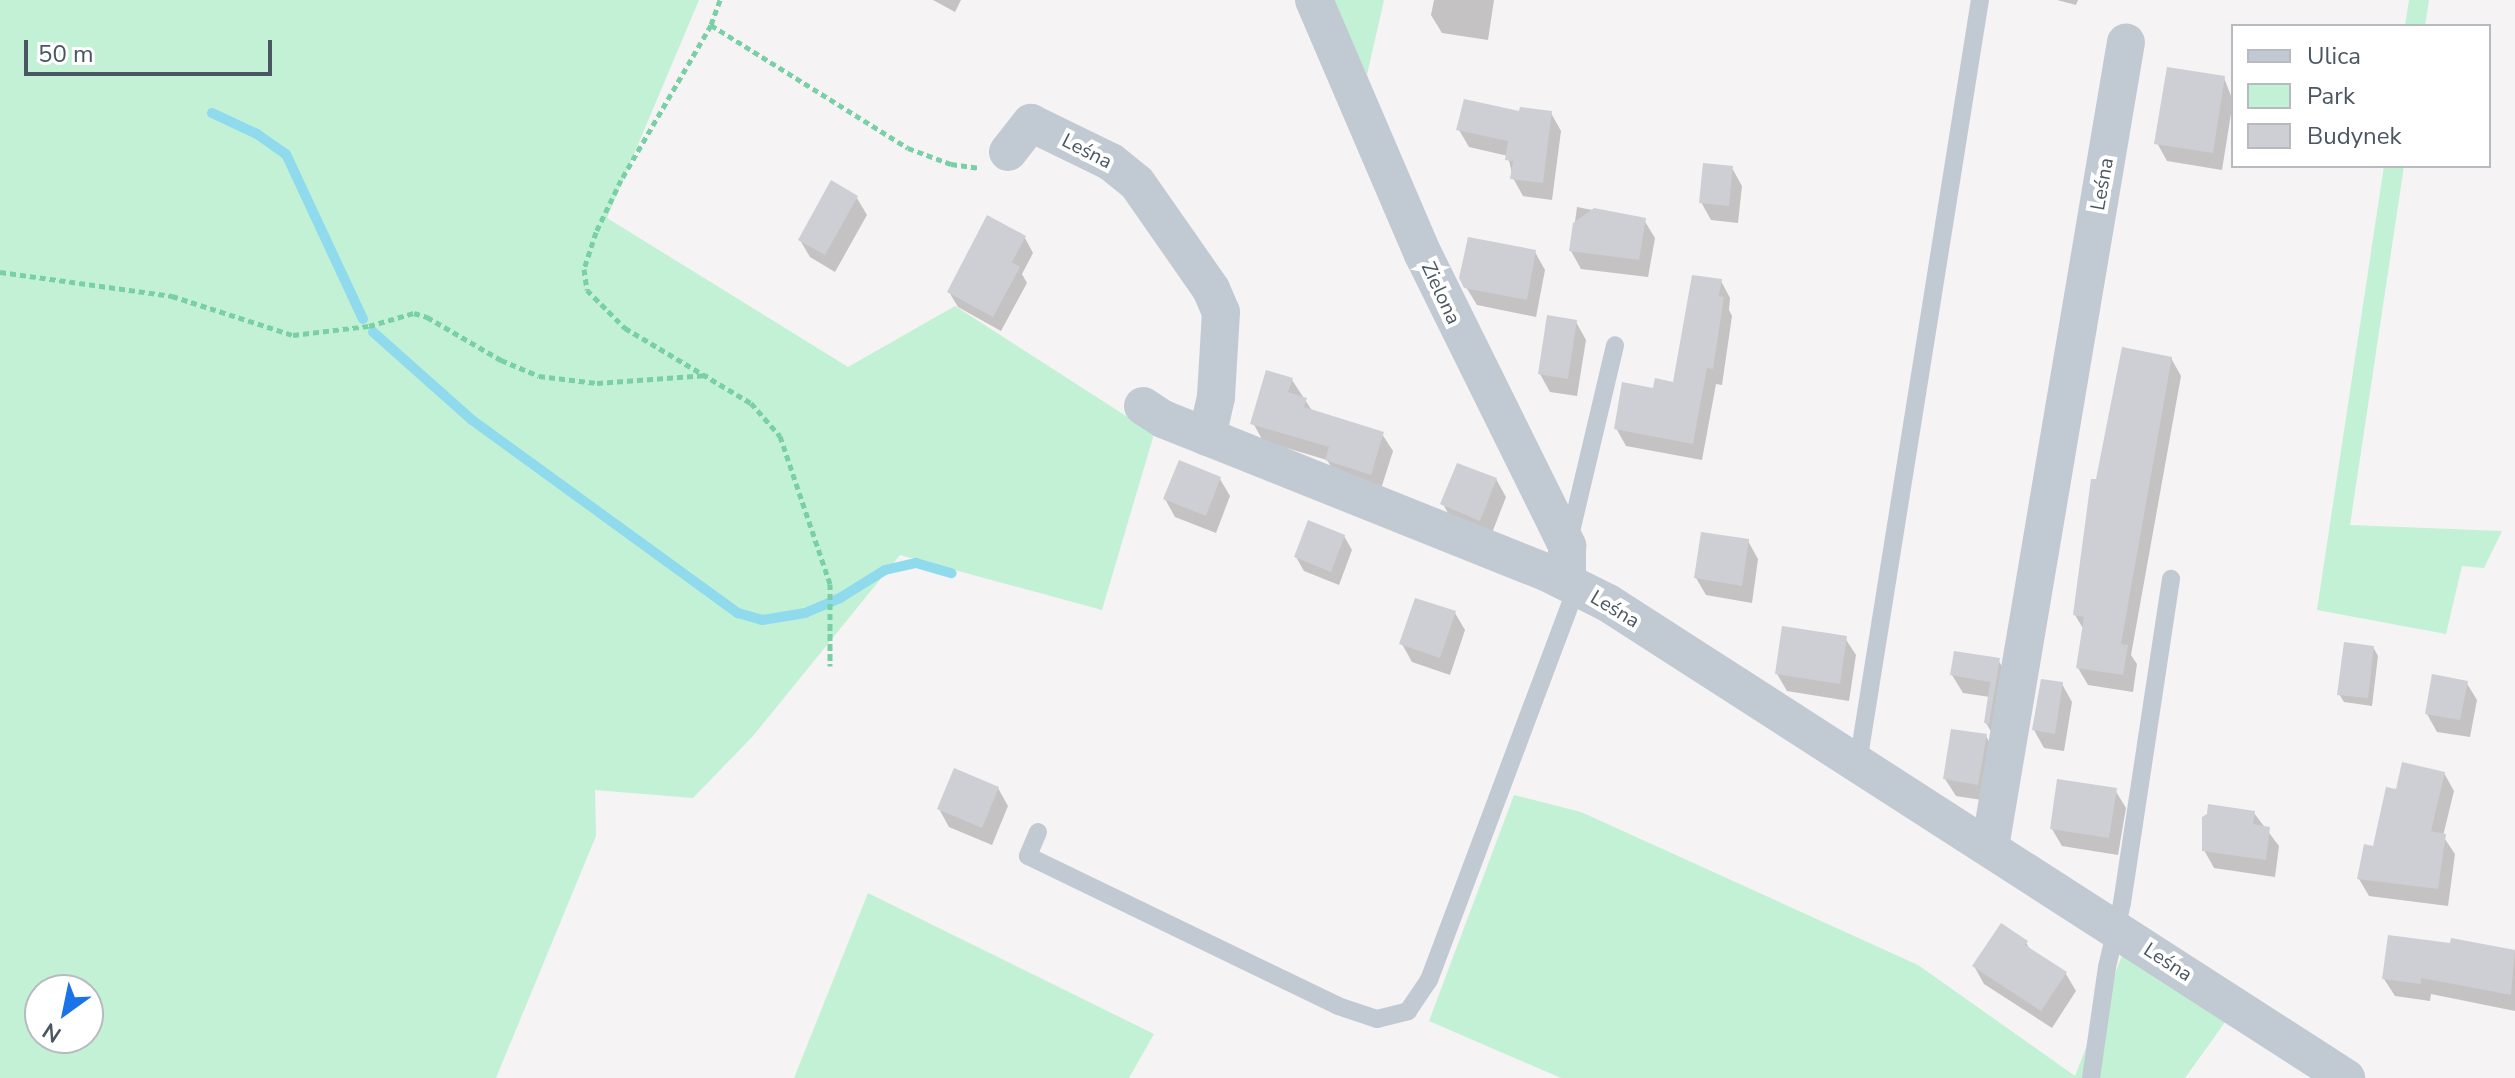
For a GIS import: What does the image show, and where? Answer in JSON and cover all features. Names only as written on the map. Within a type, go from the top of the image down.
[{"type":"street","name":"Zielona","points":[[1314,0],[1423,254],[1570,571]]},
{"type":"street","name":"Leśna","points":[[1990,847],[2126,42]]},
{"type":"street","name":"Leśna","points":[[998,161],[1031,123],[1111,162],[1137,183],[1211,289],[1221,312],[1216,397],[1207,437]]},
{"type":"street","name":"Leśna","points":[[1143,406],[1163,419],[1207,437],[1570,571],[1858,763],[2346,1078]]},
{"type":"lane","points":[[1858,763],[1980,0]]},
{"type":"lane","points":[[1038,832],[1028,856],[1338,1006],[1377,1019],[1408,1011],[1429,980],[1570,571],[1615,345]]},
{"type":"lane","points":[[2091,1078],[2107,967],[2118,929],[2171,579]]},
{"type":"path","points":[[720,0],[711,25],[621,180],[591,243],[584,269],[587,290],[625,328],[751,403],[780,436],[830,592],[830,666]]},
{"type":"path","points":[[711,25],[908,148],[951,164],[998,161]]},
{"type":"path","points":[[0,272],[172,296],[293,335],[369,326],[414,313],[427,317],[501,360],[539,376],[597,383],[708,375]]},
{"type":"green space","points":[[0,0],[699,0],[607,218],[848,367],[955,306],[1154,434],[1102,610],[900,555],[753,736],[693,798],[595,790],[596,836],[496,1078],[0,1078]]},
{"type":"green space","points":[[1332,0],[1384,0],[1367,75]]},
{"type":"green space","points":[[2409,0],[2429,0],[2425,24],[2405,24]]},
{"type":"green space","points":[[2384,168],[2404,168],[2350,525],[2502,531],[2484,568],[2462,566],[2446,634],[2317,610]]},
{"type":"green space","points":[[1514,795],[1581,812],[1918,965],[2075,1076],[2134,925],[2243,997],[2185,1078],[1561,1078],[1429,1021]]},
{"type":"green space","points":[[868,893],[1154,1034],[1129,1078],[794,1078]]},
{"type":"building","points":[[2167,67],[2225,76],[2213,153],[2154,144]]},
{"type":"building","points":[[1464,99],[1519,111],[1520,107],[1552,111],[1543,183],[1510,179],[1513,161],[1505,160],[1508,141],[1456,130]]},
{"type":"building","points":[[1703,163],[1733,166],[1729,206],[1699,203]]},
{"type":"building","points":[[831,180],[858,196],[825,255],[798,240]]},
{"type":"building","points":[[1594,208],[1646,218],[1639,260],[1569,251],[1573,223]]},
{"type":"building","points":[[987,215],[1026,236],[1012,262],[1020,267],[993,317],[947,292]]},
{"type":"building","points":[[1468,237],[1536,250],[1527,300],[1464,288],[1459,278]]},
{"type":"building","points":[[1692,275],[1722,279],[1719,296],[1724,297],[1713,369],[1707,368],[1693,444],[1614,429],[1622,382],[1653,388],[1655,378],[1673,382]]},
{"type":"building","points":[[1547,315],[1577,320],[1568,379],[1538,374]]},
{"type":"building","points":[[2122,347],[2172,357],[2121,644],[2128,645],[2123,675],[2076,668],[2084,617],[2073,615],[2091,479],[2096,479]]},
{"type":"building","points":[[1266,370],[1293,378],[1288,392],[1307,398],[1304,407],[1384,432],[1371,475],[1325,460],[1329,447],[1250,424]]},
{"type":"building","points":[[1179,460],[1221,477],[1206,516],[1163,499]]},
{"type":"building","points":[[1457,463],[1497,478],[1480,521],[1440,504]]},
{"type":"building","points":[[1308,520],[1345,535],[1331,572],[1294,557]]},
{"type":"building","points":[[1701,532],[1749,539],[1742,586],[1694,578]]},
{"type":"building","points":[[1415,598],[1456,611],[1440,658],[1399,644]]},
{"type":"building","points":[[1782,626],[1847,636],[1840,684],[1775,674]]},
{"type":"building","points":[[2344,642],[2374,646],[2368,698],[2337,695]]},
{"type":"building","points":[[1954,651],[2000,658],[1989,724],[1984,723],[1990,682],[1950,675]]},
{"type":"building","points":[[2432,674],[2468,681],[2460,720],[2425,714]]},
{"type":"building","points":[[2041,679],[2063,682],[2055,734],[2032,730]]},
{"type":"building","points":[[1951,729],[1987,734],[1978,785],[1943,779]]},
{"type":"building","points":[[2402,762],[2445,772],[2431,831],[2446,834],[2438,889],[2357,879],[2364,844],[2373,846],[2386,787],[2396,789]]},
{"type":"building","points":[[954,768],[999,787],[982,828],[937,809]]},
{"type":"building","points":[[2057,779],[2117,788],[2109,838],[2050,829]]},
{"type":"building","points":[[2208,804],[2255,811],[2253,824],[2270,827],[2266,860],[2202,851],[2202,817],[2207,814]]},
{"type":"building","points":[[2001,923],[2028,941],[2025,945],[2067,972],[2041,1011],[1972,966]]},
{"type":"building","points":[[2388,935],[2450,943],[2451,938],[2515,950],[2511,995],[2421,978],[2421,984],[2382,979]]},
{"type":"waterway","points":[[212,113],[257,134],[286,154],[363,319]]},
{"type":"waterway","points":[[373,332],[472,420],[738,613],[762,620],[805,613],[840,598],[885,570],[916,563],[952,573]]}]
